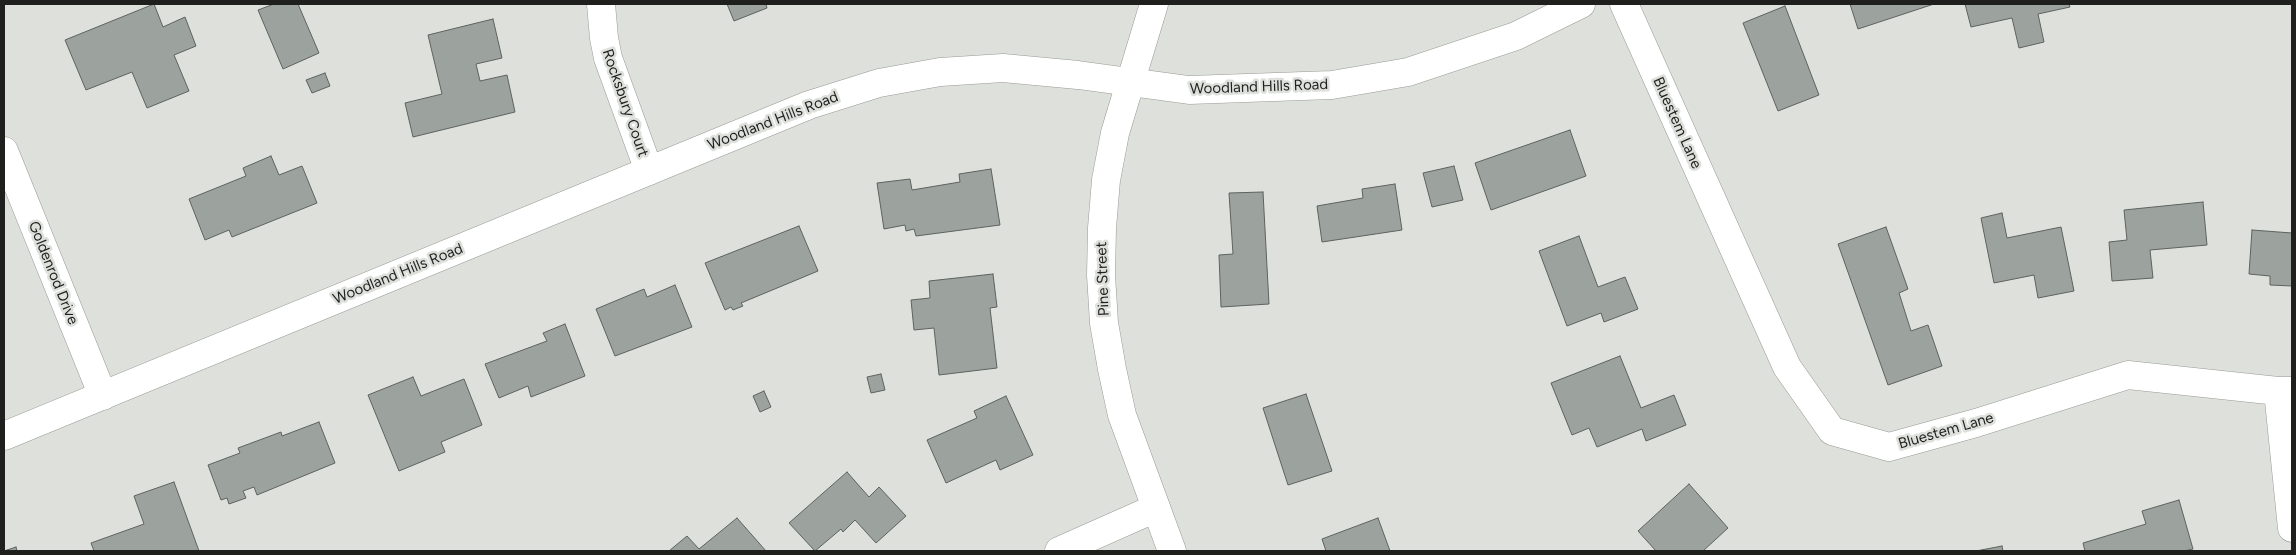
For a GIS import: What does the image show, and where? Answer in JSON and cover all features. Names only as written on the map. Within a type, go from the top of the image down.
[{"type":"street","name":"Rocksbury Court","points":[[601,4],[608,58],[649,171]]},
{"type":"street","name":"Pine Street","points":[[1154,4],[1115,133],[1106,180],[1101,276],[1106,332],[1122,415],[1172,551]]},
{"type":"street","name":"Woodland Hills Road","points":[[4,436],[809,105],[879,83],[940,72],[1003,68],[1188,90],[1332,86],[1408,72],[1516,36],[1581,4]]},
{"type":"street","name":"Bluestem Lane","points":[[1624,4],[1787,367],[1832,431],[1890,447],[1976,423],[2128,375],[2285,391]]},
{"type":"street","name":"Goldenrod Drive","points":[[4,151],[102,396]]},
{"type":"street","points":[[2285,391],[2292,528]]},
{"type":"street","points":[[1059,551],[1156,508]]},
{"type":"building","points":[[154,4],[163,27],[185,17],[196,46],[174,55],[189,91],[147,108],[132,72],[86,90],[65,40]]},
{"type":"building","points":[[274,4],[298,4],[319,53],[283,69],[258,10]]},
{"type":"building","points":[[727,4],[766,4],[767,8],[734,21]]},
{"type":"building","points":[[1850,4],[1934,4],[1858,29]]},
{"type":"building","points":[[1965,4],[2069,4],[2070,7],[2038,14],[2044,42],[2019,48],[2012,18],[1971,27]]},
{"type":"building","points":[[1785,6],[1819,95],[1778,111],[1743,23]]},
{"type":"building","points":[[493,19],[502,58],[476,64],[480,81],[507,75],[515,112],[413,137],[405,103],[442,94],[428,35]]},
{"type":"building","points":[[325,73],[330,86],[312,93],[306,80]]},
{"type":"building","points":[[1570,130],[1586,176],[1491,210],[1475,163]]},
{"type":"building","points":[[271,156],[279,175],[302,166],[317,203],[232,237],[229,230],[205,240],[189,199],[246,176],[243,168]]},
{"type":"building","points":[[1454,166],[1463,200],[1432,207],[1423,173]]},
{"type":"building","points":[[991,169],[1000,225],[916,236],[914,229],[906,231],[905,225],[884,229],[877,183],[910,179],[912,190],[960,182],[959,174]]},
{"type":"building","points":[[1395,184],[1402,230],[1322,242],[1317,206],[1363,198],[1362,189]]},
{"type":"building","points":[[1263,192],[1269,304],[1221,307],[1219,255],[1233,254],[1229,193]]},
{"type":"building","points":[[2203,202],[2207,245],[2150,250],[2153,278],[2112,281],[2109,242],[2127,240],[2124,210]]},
{"type":"building","points":[[2002,213],[2007,238],[2061,227],[2074,291],[2038,298],[2034,275],[1994,283],[1981,218]]},
{"type":"building","points":[[799,226],[818,271],[741,303],[743,306],[733,310],[731,307],[725,310],[705,263]]},
{"type":"building","points":[[1886,227],[1908,289],[1899,293],[1911,331],[1928,325],[1942,366],[1888,385],[1838,244]]},
{"type":"building","points":[[2252,230],[2292,233],[2292,286],[2270,285],[2270,276],[2249,274]]},
{"type":"building","points":[[1579,236],[1598,287],[1625,277],[1638,309],[1604,322],[1601,313],[1567,326],[1539,251]]},
{"type":"building","points":[[993,274],[997,307],[990,308],[997,368],[939,375],[934,328],[914,330],[911,300],[930,298],[929,281]]},
{"type":"building","points":[[675,285],[692,327],[615,356],[596,309],[644,289],[647,297]]},
{"type":"building","points":[[565,324],[585,376],[531,397],[528,386],[499,398],[485,364],[547,341],[543,333]]},
{"type":"building","points":[[1620,356],[1641,408],[1674,395],[1686,425],[1646,441],[1642,429],[1597,447],[1589,428],[1572,435],[1551,383]]},
{"type":"building","points":[[881,374],[885,390],[871,393],[867,377]]},
{"type":"building","points":[[413,377],[421,396],[464,379],[482,425],[441,442],[445,452],[399,471],[368,395]]},
{"type":"building","points":[[764,391],[771,407],[760,412],[753,396]]},
{"type":"building","points":[[1306,394],[1332,471],[1288,485],[1263,408]]},
{"type":"building","points":[[1006,396],[1033,455],[1000,470],[996,460],[946,483],[927,440],[977,418],[974,411]]},
{"type":"building","points":[[319,422],[335,463],[257,495],[254,487],[243,491],[246,498],[229,504],[227,498],[221,500],[208,465],[240,453],[238,448],[281,432],[282,436]]},
{"type":"building","points":[[847,472],[869,497],[879,487],[906,516],[876,543],[855,520],[843,532],[841,529],[815,551],[789,523]]},
{"type":"building","points":[[174,482],[199,551],[94,551],[91,543],[144,524],[134,496]]},
{"type":"building","points":[[1689,484],[1728,528],[1703,551],[1656,551],[1638,531]]},
{"type":"building","points":[[2179,500],[2193,549],[2184,551],[2085,551],[2083,543],[2146,524],[2142,511]]},
{"type":"building","points":[[737,518],[766,551],[669,551],[687,536],[699,549]]},
{"type":"building","points":[[1378,518],[1390,551],[1326,551],[1322,539]]},
{"type":"building","points":[[2002,546],[2003,551],[1976,551]]},
{"type":"building","points":[[16,547],[17,551],[4,551]]}]
